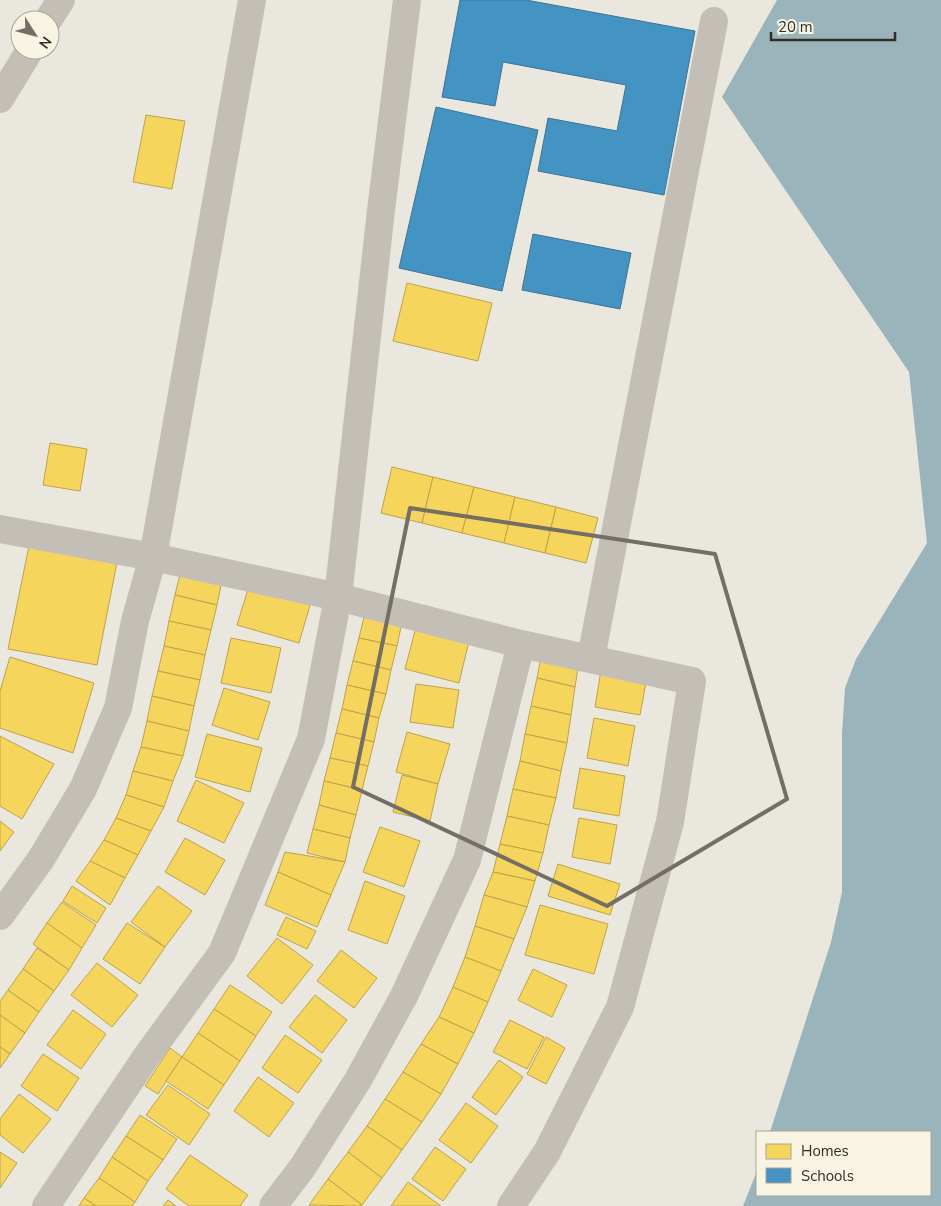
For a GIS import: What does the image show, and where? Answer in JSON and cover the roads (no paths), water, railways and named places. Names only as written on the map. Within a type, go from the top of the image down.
[{"type":"street","points":[[0,916],[41,859],[83,789],[118,708],[135,621],[153,557],[252,0]]},
{"type":"street","points":[[46,1206],[146,1057],[222,953],[311,739],[338,597],[381,210],[407,0]]},
{"type":"street","points":[[591,658],[714,21]]},
{"type":"street","points":[[0,99],[24,60]]},
{"type":"street","points":[[0,530],[153,557],[338,597],[521,644],[692,680],[670,822],[620,1007],[547,1152],[510,1206]]},
{"type":"street","points":[[273,1206],[302,1168],[358,1080],[404,996],[467,860],[521,644]]},
{"type":"water","points":[[777,0],[941,0],[941,1206],[743,1206],[756,1174],[756,1196],[931,1196],[931,1131],[770,1131],[831,942],[842,892],[842,733],[845,688],[856,659],[927,543],[909,372],[722,97]]}]
